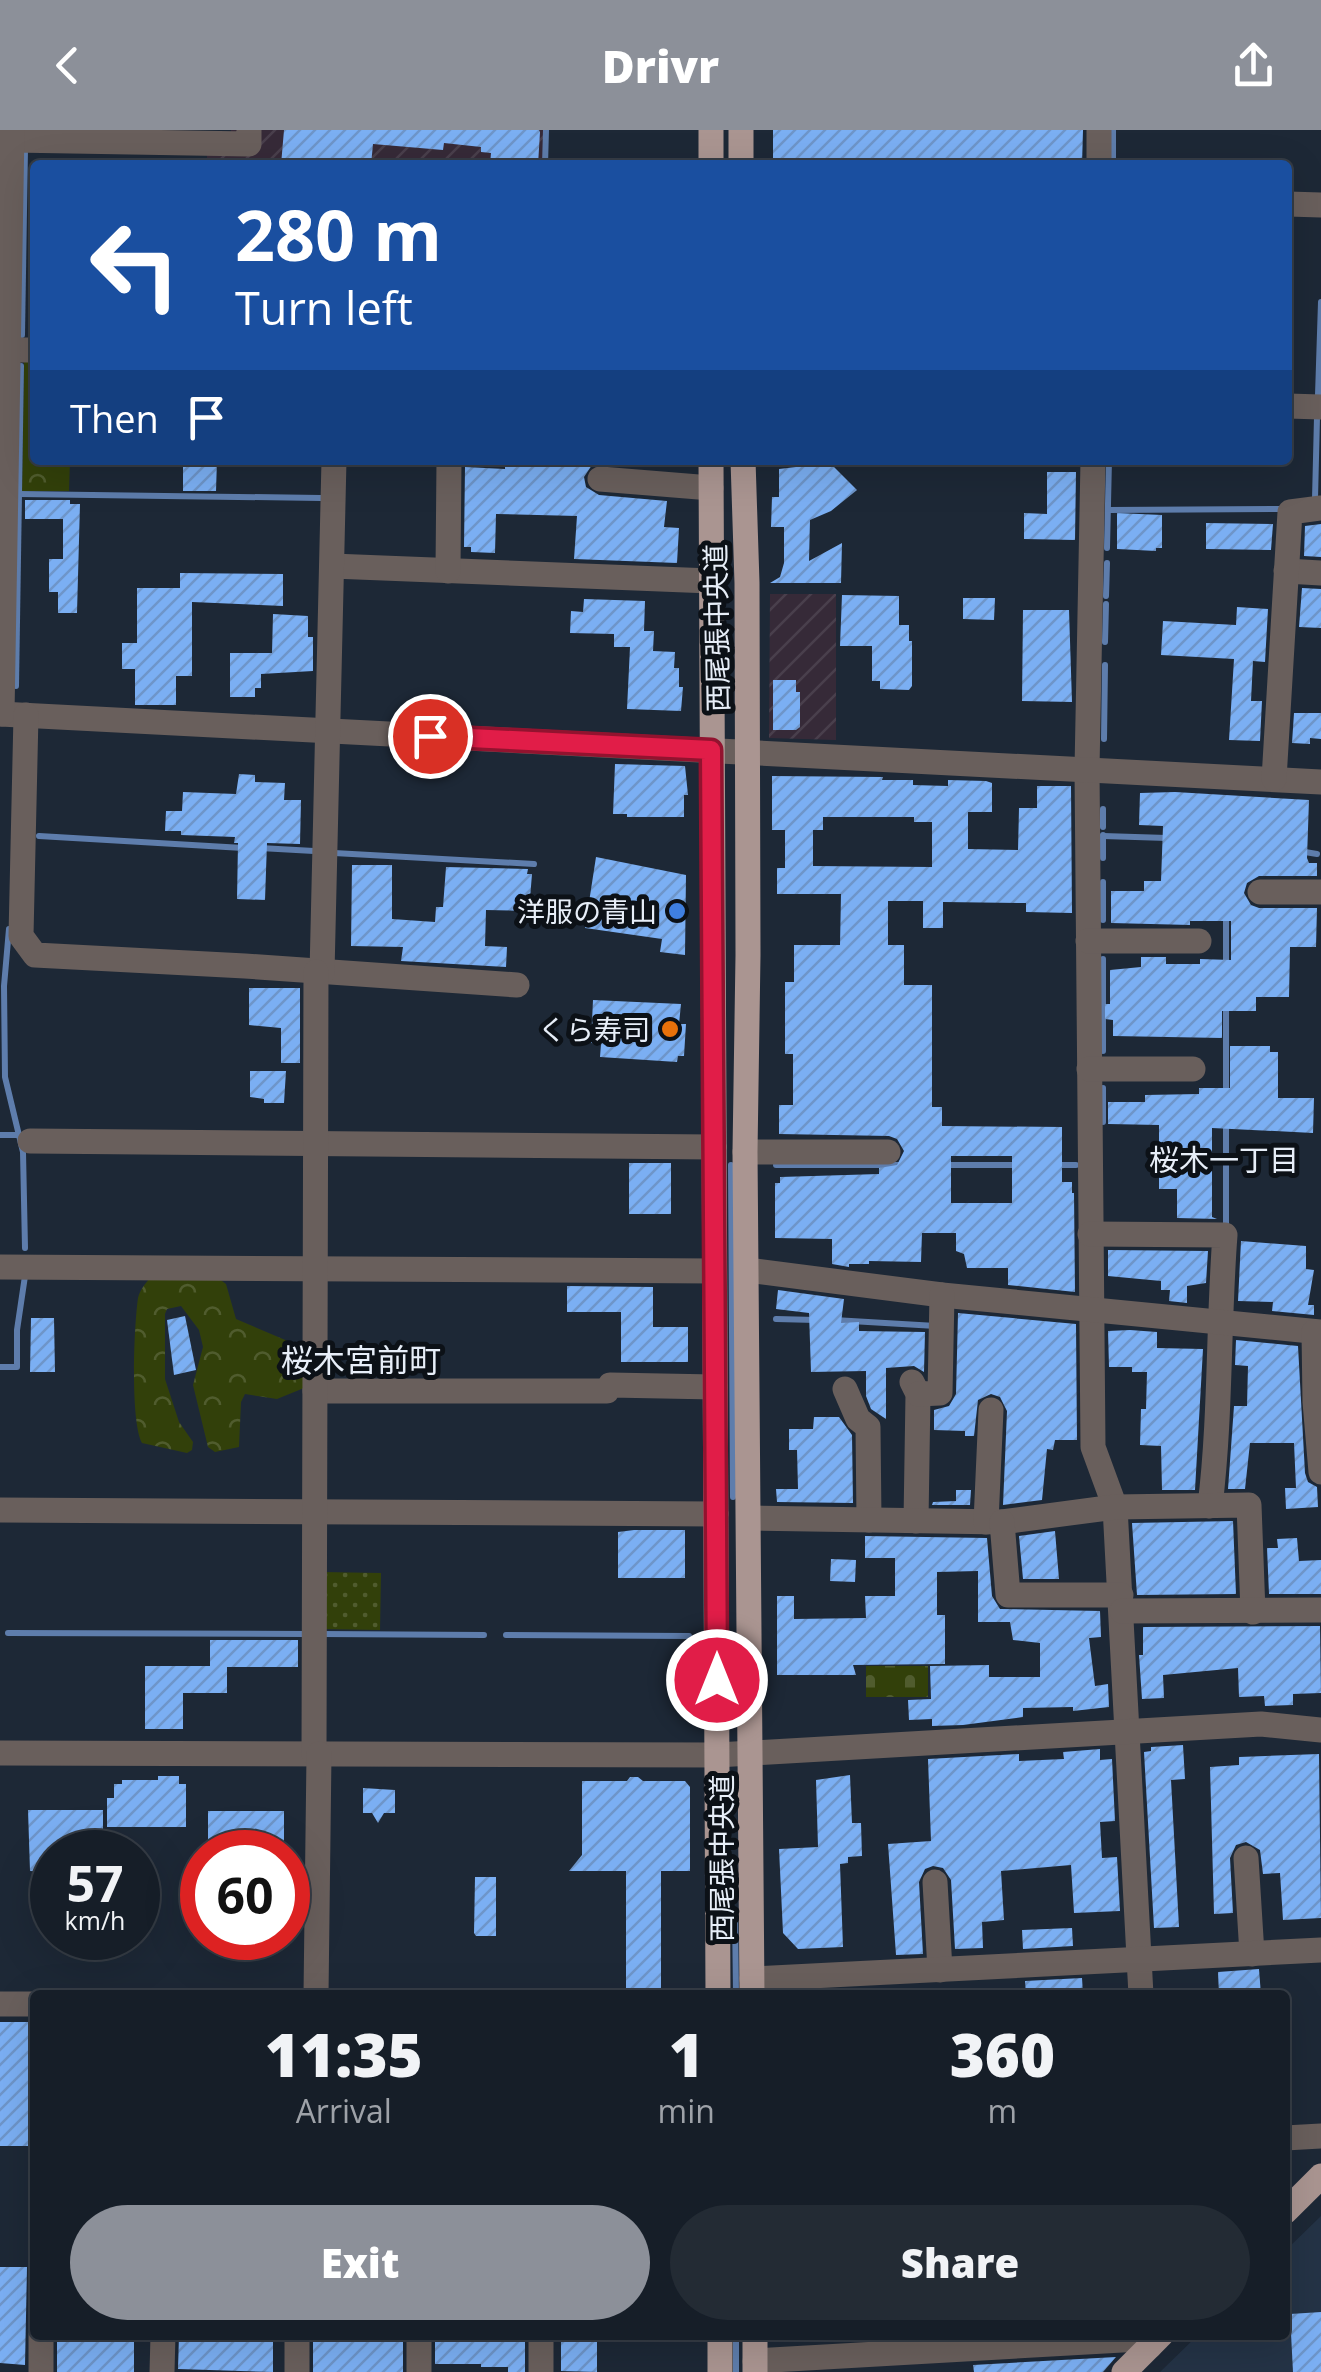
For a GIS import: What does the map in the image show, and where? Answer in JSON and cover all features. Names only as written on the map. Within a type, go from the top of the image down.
[{"type":"main road","points":[[711,130],[711,160]]},
{"type":"main road","points":[[741,130],[741,160]]},
{"type":"main road","name":"西尾張中央道","points":[[711,465],[718,1990]]},
{"type":"main road","name":"西尾張中央道","points":[[744,465],[752,1987]]},
{"type":"main road","points":[[1290,2207],[1321,2176]]},
{"type":"main road","points":[[720,2340],[720,2372]]},
{"type":"main road","points":[[1124,2372],[1156,2340]]},
{"type":"street","points":[[1098,160],[1099,130]]},
{"type":"street","points":[[249,137],[12,135],[4,350],[9,715],[21,936],[36,955],[517,985]]},
{"type":"street","points":[[1292,204],[1321,205]]},
{"type":"street","points":[[4,350],[30,350]]},
{"type":"street","points":[[1292,406],[1321,406]]},
{"type":"street","points":[[316,1990],[316,1144],[330,731],[334,465]]},
{"type":"street","points":[[448,571],[450,465]]},
{"type":"street","points":[[1093,465],[1087,769],[1093,1447],[1115,1507],[1141,1990]]},
{"type":"street","points":[[600,479],[711,488]]},
{"type":"street","points":[[1274,779],[1290,512],[1321,508]]},
{"type":"street","points":[[332,566],[711,581]]},
{"type":"street","points":[[1286,571],[1321,573]]},
{"type":"street","points":[[9,715],[1321,782]]},
{"type":"street","points":[[1260,892],[1321,892]]},
{"type":"street","points":[[1088,941],[1200,941]]},
{"type":"street","points":[[1089,1069],[1193,1069]]},
{"type":"street","points":[[30,1141],[714,1147]]},
{"type":"street","points":[[745,1152],[888,1152]]},
{"type":"street","points":[[1090,1234],[1224,1235],[1218,1322],[1219,1434],[1210,1506]]},
{"type":"street","points":[[0,1267],[714,1271]]},
{"type":"street","points":[[747,1270],[942,1295],[1317,1332],[1315,1402],[1321,1472]]},
{"type":"street","points":[[916,1521],[915,1388],[940,1393],[942,1295]]},
{"type":"street","points":[[315,1391],[607,1391],[610,1385],[715,1387]]},
{"type":"street","points":[[845,1390],[858,1419],[868,1428],[870,1520]]},
{"type":"street","points":[[991,1410],[994,1522],[1008,1594],[1254,1612],[1321,1610]]},
{"type":"street","points":[[750,1518],[994,1522],[1115,1507],[1250,1505],[1254,1612]]},
{"type":"street","points":[[0,1510],[716,1514]]},
{"type":"street","points":[[0,1753],[717,1756],[1261,1724],[1321,1730]]},
{"type":"street","points":[[1246,1858],[1252,1954]]},
{"type":"street","points":[[935,1882],[940,1970]]},
{"type":"street","points":[[752,1987],[940,1970],[1321,1950]]},
{"type":"street","points":[[0,2004],[30,2004]]},
{"type":"street","points":[[1290,2138],[1321,2136]]},
{"type":"street","points":[[41,2340],[41,2372]]},
{"type":"street","points":[[162,2340],[162,2372]]},
{"type":"street","points":[[298,2340],[298,2372]]},
{"type":"street","points":[[418,2372],[419,2340]]},
{"type":"street","points":[[541,2340],[541,2372]]},
{"type":"street","points":[[755,2356],[1097,2340]]},
{"type":"shaded area","points":[[231,130],[544,130],[543,160],[207,160],[207,150],[231,150]]},
{"type":"shaded area","points":[[770,594],[836,594],[836,740],[769,738]]},
{"type":"shaded area","points":[[1321,2216],[1321,2372],[1160,2372],[1193,2340],[1290,2340],[1290,2246]]},
{"type":"green space","points":[[24,360],[30,361],[30,465],[70,465],[69,491],[22,491]]},
{"type":"green space","points":[[150,1278],[218,1278],[226,1284],[236,1319],[297,1345],[305,1354],[304,1388],[277,1399],[245,1394],[241,1402],[239,1447],[215,1452],[208,1447],[193,1385],[203,1347],[199,1330],[181,1306],[167,1309],[165,1314],[165,1379],[179,1422],[193,1442],[192,1450],[187,1453],[142,1443],[134,1394],[135,1329],[138,1298]]},
{"type":"green space","points":[[321,1572],[381,1573],[380,1630],[321,1629]]},
{"type":"green space","points":[[866,1666],[928,1666],[928,1697],[866,1697]]},
{"type":"building","points":[[284,130],[540,132],[538,160],[490,160],[491,153],[481,152],[481,147],[444,143],[443,150],[373,144],[371,160],[281,160]]},
{"type":"building","points":[[773,130],[1083,130],[1082,160],[773,160]]},
{"type":"building","points":[[183,465],[217,465],[216,491],[183,491]]},
{"type":"building","points":[[505,465],[592,465],[584,477],[586,487],[599,495],[667,501],[664,527],[679,528],[677,563],[574,559],[577,516],[496,514],[495,553],[471,552],[471,547],[464,547],[465,467],[505,469]]},
{"type":"building","points":[[832,465],[857,490],[831,511],[810,520],[809,561],[842,543],[841,583],[770,583],[780,577],[784,563],[784,527],[771,527],[772,497],[779,497],[779,469]]},
{"type":"building","points":[[1047,472],[1076,472],[1075,540],[1024,539],[1024,513],[1047,514]]},
{"type":"building","points":[[25,500],[70,500],[70,504],[80,504],[77,613],[58,613],[58,592],[49,592],[49,559],[63,559],[63,519],[25,519]]},
{"type":"building","points":[[1117,513],[1162,515],[1162,548],[1117,549]]},
{"type":"building","points":[[1206,523],[1273,524],[1271,550],[1206,549]]},
{"type":"building","points":[[1321,524],[1321,557],[1304,556],[1305,526]]},
{"type":"building","points":[[180,573],[283,574],[283,606],[192,602],[192,676],[176,676],[176,705],[135,705],[135,669],[122,669],[122,643],[137,643],[137,588],[180,588]]},
{"type":"building","points":[[1302,588],[1321,589],[1321,628],[1299,627]]},
{"type":"building","points":[[842,595],[899,596],[899,625],[909,625],[912,641],[909,690],[880,689],[880,681],[872,681],[872,646],[840,646]]},
{"type":"building","points":[[963,598],[995,598],[994,620],[963,619]]},
{"type":"building","points":[[584,599],[645,601],[644,631],[654,631],[653,651],[675,652],[674,668],[679,668],[679,687],[683,687],[681,711],[627,709],[630,647],[614,647],[614,634],[570,633],[571,611],[583,612]]},
{"type":"building","points":[[1237,607],[1268,609],[1265,662],[1253,661],[1251,701],[1262,701],[1260,741],[1229,740],[1234,659],[1161,655],[1163,621],[1236,625]]},
{"type":"building","points":[[1023,610],[1069,610],[1072,702],[1022,701]]},
{"type":"building","points":[[273,614],[308,616],[308,637],[313,637],[313,671],[261,674],[261,688],[255,688],[255,697],[230,697],[230,653],[272,653]]},
{"type":"building","points":[[773,680],[796,680],[800,727],[796,730],[773,730]]},
{"type":"building","points":[[1294,713],[1321,713],[1321,739],[1310,738],[1310,744],[1292,743]]},
{"type":"building","points":[[615,764],[685,766],[688,795],[684,795],[684,817],[613,814]]},
{"type":"building","points":[[239,774],[255,775],[255,782],[285,783],[284,800],[301,800],[300,844],[267,843],[265,900],[237,899],[235,837],[165,831],[166,811],[182,811],[183,792],[236,794]]},
{"type":"building","points":[[772,776],[883,777],[882,780],[913,780],[913,785],[948,786],[948,780],[986,781],[992,783],[992,812],[968,812],[968,849],[1018,850],[1019,808],[1037,808],[1037,786],[1071,786],[1072,913],[1026,912],[1026,903],[943,902],[943,928],[923,928],[923,901],[888,901],[888,945],[904,945],[904,985],[932,985],[932,1107],[942,1107],[942,1126],[1062,1127],[1062,1182],[1072,1182],[1074,1193],[1075,1292],[1008,1285],[1008,1268],[967,1268],[964,1254],[956,1251],[956,1233],[922,1233],[921,1262],[869,1261],[849,1267],[832,1264],[832,1239],[775,1238],[775,1183],[780,1183],[780,1177],[879,1174],[879,1168],[897,1165],[904,1151],[897,1139],[889,1136],[779,1134],[779,1105],[793,1105],[793,1054],[785,1054],[785,982],[794,982],[794,945],[840,945],[841,894],[777,894],[777,868],[785,868],[785,830],[772,830]],"holes":[[[823,817],[914,817],[914,822],[932,822],[932,867],[813,866],[813,830],[823,830]],[[951,1156],[1012,1156],[1012,1203],[951,1203]]]},
{"type":"building","points":[[1140,793],[1309,800],[1307,858],[1309,863],[1317,863],[1317,876],[1259,876],[1247,883],[1244,893],[1251,905],[1259,908],[1317,908],[1316,947],[1290,947],[1289,997],[1256,997],[1256,1011],[1222,1011],[1222,1038],[1113,1036],[1113,1020],[1105,1019],[1105,1004],[1110,1004],[1110,970],[1141,967],[1141,957],[1166,957],[1166,964],[1231,960],[1231,921],[1190,921],[1190,925],[1111,923],[1111,891],[1144,891],[1144,881],[1161,881],[1163,826],[1139,825]]},
{"type":"building","points":[[596,857],[686,875],[685,955],[660,952],[662,939],[585,928]]},
{"type":"building","points":[[352,865],[392,865],[392,919],[435,922],[436,907],[443,907],[446,867],[528,869],[527,874],[532,874],[529,911],[486,910],[485,946],[507,947],[506,967],[401,961],[403,947],[351,946]]},
{"type":"building","points":[[249,988],[300,988],[300,1063],[281,1063],[281,1028],[249,1025]]},
{"type":"building","points":[[593,1000],[681,1004],[679,1024],[686,1024],[684,1056],[678,1056],[677,1062],[600,1057],[601,1044],[591,1043]]},
{"type":"building","points":[[1230,1046],[1270,1046],[1270,1052],[1278,1052],[1278,1098],[1314,1098],[1313,1133],[1212,1128],[1212,1217],[1217,1219],[1177,1218],[1177,1189],[1159,1189],[1159,1125],[1108,1124],[1108,1102],[1145,1102],[1145,1095],[1199,1094],[1199,1088],[1230,1088]]},
{"type":"building","points":[[250,1071],[286,1071],[284,1103],[264,1103],[264,1099],[250,1097]]},
{"type":"building","points":[[629,1163],[671,1163],[671,1214],[629,1214]]},
{"type":"building","points":[[1241,1241],[1306,1246],[1306,1269],[1314,1270],[1308,1305],[1314,1305],[1314,1315],[1272,1311],[1273,1302],[1238,1301]]},
{"type":"building","points":[[1108,1250],[1208,1251],[1206,1283],[1187,1286],[1187,1303],[1169,1301],[1170,1290],[1161,1290],[1161,1281],[1108,1276]]},
{"type":"building","points":[[567,1286],[653,1287],[653,1327],[688,1327],[688,1362],[621,1362],[621,1312],[567,1312]]},
{"type":"building","points":[[778,1290],[844,1299],[841,1323],[859,1322],[859,1331],[925,1332],[924,1372],[914,1366],[886,1368],[886,1419],[871,1409],[866,1396],[866,1371],[811,1372],[809,1313],[776,1309]]},
{"type":"building","points":[[958,1313],[1076,1324],[1077,1440],[1055,1440],[1053,1450],[1047,1449],[1042,1500],[1003,1505],[1007,1411],[1000,1397],[991,1394],[978,1400],[974,1436],[965,1436],[965,1431],[934,1430],[934,1410],[949,1406],[956,1394]]},
{"type":"building","points":[[185,1316],[196,1370],[174,1375],[167,1320]]},
{"type":"building","points":[[31,1318],[54,1318],[55,1372],[30,1372]]},
{"type":"building","points":[[1108,1331],[1157,1332],[1157,1348],[1203,1349],[1195,1490],[1162,1490],[1161,1446],[1140,1445],[1147,1372],[1132,1372],[1132,1367],[1109,1367]]},
{"type":"building","points":[[1236,1340],[1298,1346],[1305,1473],[1308,1482],[1317,1487],[1318,1507],[1286,1509],[1285,1488],[1296,1488],[1294,1443],[1250,1443],[1245,1489],[1228,1489],[1234,1406],[1247,1406],[1248,1366],[1235,1365]]},
{"type":"building","points":[[814,1417],[839,1417],[852,1435],[853,1503],[777,1502],[776,1489],[798,1489],[797,1450],[789,1450],[789,1429],[813,1429]]},
{"type":"building","points":[[956,1490],[971,1490],[970,1505],[932,1505],[956,1501]]},
{"type":"building","points":[[1233,1521],[1236,1594],[1137,1595],[1132,1523]]},
{"type":"building","points":[[685,1530],[685,1578],[618,1578],[618,1532]]},
{"type":"building","points":[[1055,1531],[1059,1579],[1023,1579],[1019,1536]]},
{"type":"building","points":[[865,1536],[987,1538],[992,1596],[1000,1609],[1100,1611],[1101,1637],[1089,1638],[1095,1686],[1108,1684],[1109,1707],[1073,1711],[1073,1707],[1023,1708],[1023,1717],[963,1725],[932,1726],[932,1719],[909,1720],[908,1700],[931,1699],[930,1666],[989,1665],[989,1677],[1040,1677],[1040,1643],[1013,1640],[1010,1622],[978,1622],[978,1571],[937,1572],[937,1615],[945,1615],[945,1664],[853,1665],[856,1675],[777,1675],[777,1596],[794,1596],[794,1619],[866,1618],[865,1596],[895,1596],[895,1558],[865,1558]]},
{"type":"building","points":[[1297,1538],[1299,1561],[1321,1560],[1321,1594],[1269,1594],[1267,1548],[1278,1548],[1277,1539]]},
{"type":"building","points":[[831,1559],[856,1560],[855,1582],[830,1581]]},
{"type":"building","points":[[1320,1626],[1321,1693],[1293,1694],[1293,1705],[1265,1706],[1264,1696],[1239,1697],[1238,1668],[1163,1675],[1164,1698],[1142,1699],[1139,1655],[1143,1655],[1143,1627]]},
{"type":"building","points":[[210,1640],[298,1640],[298,1667],[227,1667],[227,1693],[183,1693],[183,1729],[145,1729],[145,1666],[210,1666]]},
{"type":"building","points":[[1183,1745],[1185,1779],[1171,1780],[1179,1927],[1154,1928],[1144,1752],[1151,1751],[1151,1747]]},
{"type":"building","points":[[1100,1749],[1100,1760],[1112,1759],[1115,1821],[1100,1822],[1102,1858],[1117,1857],[1120,1911],[1074,1913],[1071,1865],[1001,1871],[1004,1920],[982,1922],[983,1948],[955,1949],[951,1880],[943,1868],[933,1866],[925,1869],[919,1882],[923,1954],[896,1955],[888,1844],[931,1841],[928,1759],[1019,1754],[1019,1761],[1064,1759],[1063,1752]]},
{"type":"building","points":[[1319,1754],[1321,1918],[1283,1920],[1280,1873],[1263,1874],[1260,1850],[1246,1842],[1236,1845],[1230,1858],[1233,1913],[1214,1914],[1210,1767],[1239,1765],[1239,1757]]},
{"type":"building","points":[[850,1775],[852,1823],[861,1823],[862,1856],[848,1857],[848,1863],[840,1864],[843,1947],[798,1949],[783,1933],[779,1849],[818,1847],[816,1780]]},
{"type":"building","points":[[158,1776],[179,1776],[179,1784],[186,1784],[186,1827],[107,1827],[107,1798],[114,1798],[114,1784],[122,1784],[122,1780],[158,1780]]},
{"type":"building","points":[[630,1777],[643,1781],[685,1781],[690,1787],[690,1871],[661,1871],[661,1990],[626,1990],[626,1871],[569,1871],[582,1855],[582,1781],[627,1781]]},
{"type":"building","points":[[363,1788],[395,1790],[395,1813],[384,1813],[378,1823],[372,1813],[363,1813]]},
{"type":"building","points":[[28,1810],[103,1810],[103,1830],[30,1830],[30,1871]]},
{"type":"building","points":[[208,1811],[284,1811],[284,1830],[208,1830]]},
{"type":"building","points":[[475,1877],[496,1877],[496,1936],[474,1933]]},
{"type":"building","points":[[1072,1928],[1073,1946],[1023,1949],[1022,1930]]},
{"type":"building","points":[[1259,1969],[1261,1990],[1219,1990],[1218,1972]]},
{"type":"building","points":[[1082,1978],[1083,1990],[1026,1990],[1025,1981]]},
{"type":"building","points":[[0,2022],[30,2022],[30,2146],[0,2146]]},
{"type":"building","points":[[0,2267],[27,2267],[25,2365],[0,2363]]},
{"type":"building","points":[[1321,2312],[1321,2372],[1293,2372],[1290,2314]]},
{"type":"building","points":[[57,2340],[134,2340],[134,2372],[57,2372]]},
{"type":"building","points":[[179,2340],[273,2340],[273,2372],[178,2369]]},
{"type":"building","points":[[313,2340],[403,2340],[403,2372],[313,2372]]},
{"type":"building","points":[[435,2340],[525,2340],[525,2372],[508,2372],[508,2367],[481,2364],[435,2364]]},
{"type":"building","points":[[561,2340],[597,2340],[597,2372],[561,2371]]},
{"type":"building","points":[[1116,2357],[1103,2372],[974,2372],[973,2365]]},
{"type":"waterway","points":[[545,160],[546,130]]},
{"type":"waterway","points":[[1113,130],[1113,160]]},
{"type":"waterway","points":[[22,335],[25,149]]},
{"type":"waterway","points":[[1318,395],[1321,302]]},
{"type":"waterway","points":[[16,686],[21,366]]},
{"type":"waterway","points":[[1315,499],[1317,417]]},
{"type":"waterway","points":[[1107,548],[1109,465]]},
{"type":"waterway","points":[[19,494],[321,498]]},
{"type":"waterway","points":[[1108,510],[1283,509]]},
{"type":"waterway","points":[[1106,596],[1107,563]]},
{"type":"waterway","points":[[1105,642],[1106,604]]},
{"type":"waterway","points":[[1104,739],[1105,665]]},
{"type":"waterway","points":[[1103,809],[1103,827]]},
{"type":"waterway","points":[[1103,835],[1103,858]]},
{"type":"waterway","points":[[39,836],[243,848]]},
{"type":"waterway","points":[[1103,836],[1167,838]]},
{"type":"waterway","points":[[260,848],[314,851]]},
{"type":"waterway","points":[[1299,851],[1317,854]]},
{"type":"waterway","points":[[334,853],[534,864]]},
{"type":"waterway","points":[[1103,882],[1103,920]]},
{"type":"waterway","points":[[1226,917],[1226,965]]},
{"type":"waterway","points":[[9,929],[4,986],[5,1077],[23,1152],[25,1248]]},
{"type":"waterway","points":[[1103,959],[1103,1051]]},
{"type":"waterway","points":[[1226,1007],[1226,1095]]},
{"type":"waterway","points":[[1103,1088],[1103,1122]]},
{"type":"waterway","points":[[1226,1122],[1226,1230]]},
{"type":"waterway","points":[[0,1135],[18,1135]]},
{"type":"waterway","points":[[731,1165],[733,1497]]},
{"type":"waterway","points":[[776,1165],[905,1165]]},
{"type":"waterway","points":[[942,1165],[1020,1165]]},
{"type":"waterway","points":[[1057,1165],[1076,1165]]},
{"type":"waterway","points":[[0,1367],[17,1367],[17,1330],[25,1276]]},
{"type":"waterway","points":[[776,1319],[816,1320]]},
{"type":"waterway","points":[[834,1320],[936,1326]]},
{"type":"waterway","points":[[8,1633],[307,1634]]},
{"type":"waterway","points":[[321,1634],[484,1635]]},
{"type":"waterway","points":[[506,1635],[689,1636]]},
{"type":"waterway","points":[[735,1913],[736,1990]]},
{"type":"waterway","points":[[736,2340],[736,2372]]},
{"type":"place","name":"洋服の青山","points":[[677,911]]},
{"type":"place","name":"くら寿司","points":[[670,1029]]},
{"type":"district","name":"桜木一丁目","points":[[1224,1159]]},
{"type":"district","name":"桜木宮前町","points":[[361,1359]]},
{"type":"route","points":[[430,736],[711,750],[717,1680]]}]
